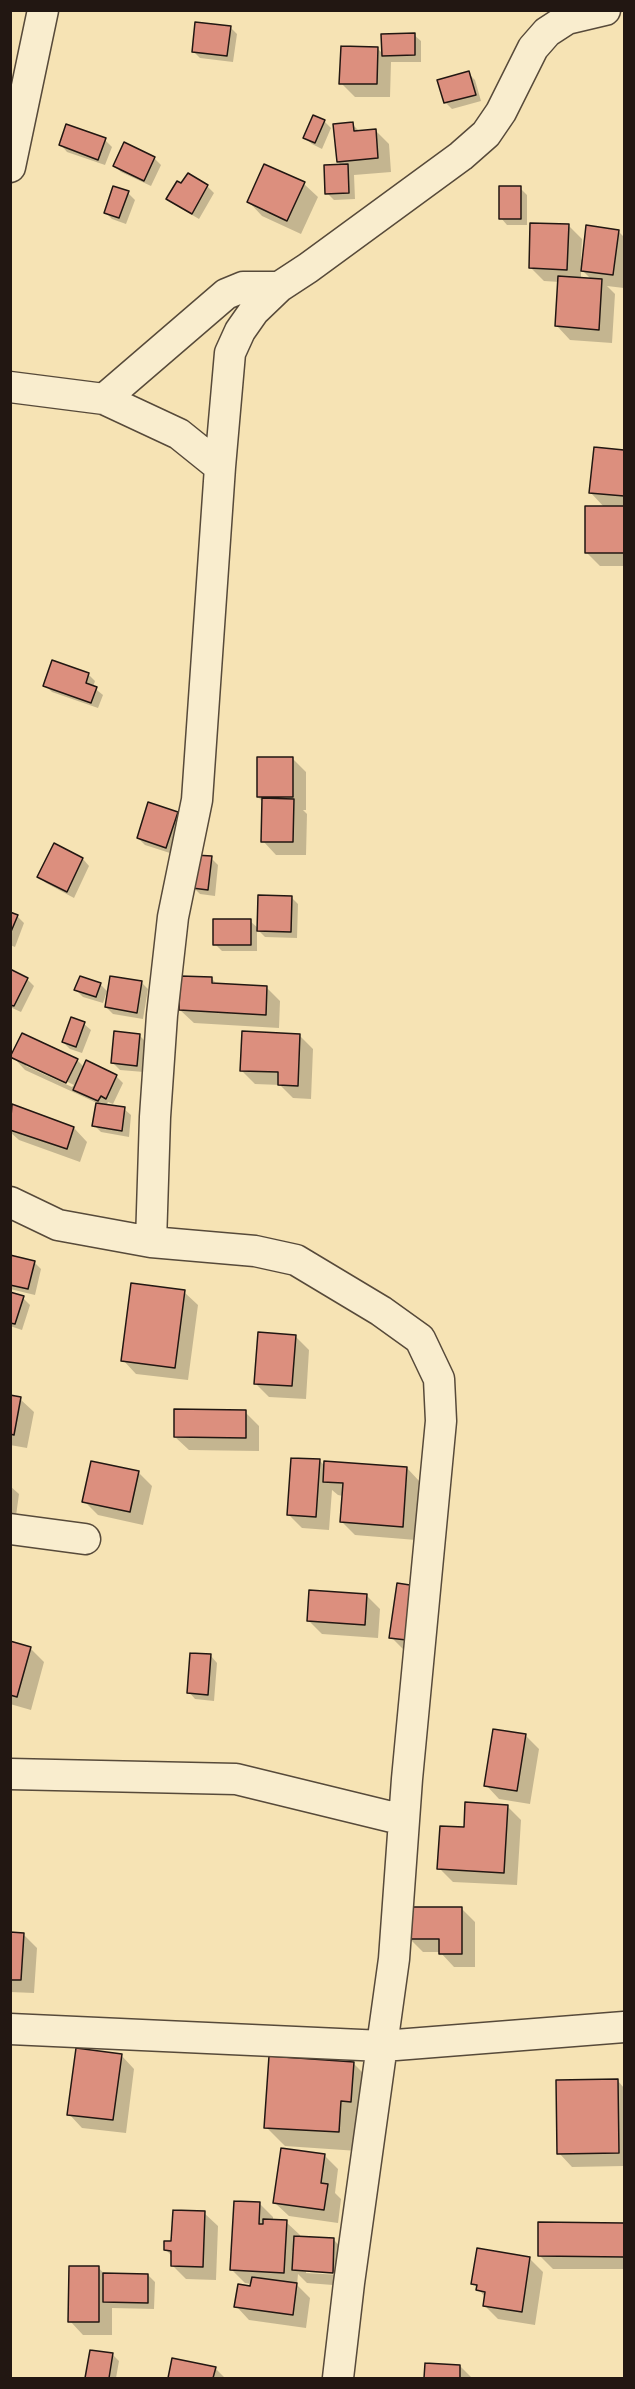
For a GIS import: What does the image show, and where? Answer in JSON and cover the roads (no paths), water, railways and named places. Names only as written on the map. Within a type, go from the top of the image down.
[{"type":"street","points":[[10,167],[43,10]]},
{"type":"street","points":[[151,1242],[155,1118],[162,1015],[172,917],[197,800],[230,353],[240,331],[254,311],[279,287],[461,156],[486,134],[501,112],[533,48],[547,32],[567,19],[605,10]]},
{"type":"street","points":[[104,399],[226,294],[243,287],[279,287]]},
{"type":"street","points":[[10,387],[104,399],[179,434],[220,467]]},
{"type":"street","points":[[10,1202],[58,1225],[151,1242],[255,1251],[296,1260],[381,1311],[420,1339],[439,1379],[441,1421],[404,1820],[394,1959],[338,2379]]},
{"type":"street","points":[[10,1529],[85,1539]]},
{"type":"street","points":[[10,1774],[236,1779],[404,1820]]},
{"type":"street","points":[[10,2029],[383,2046],[624,2027]]}]
